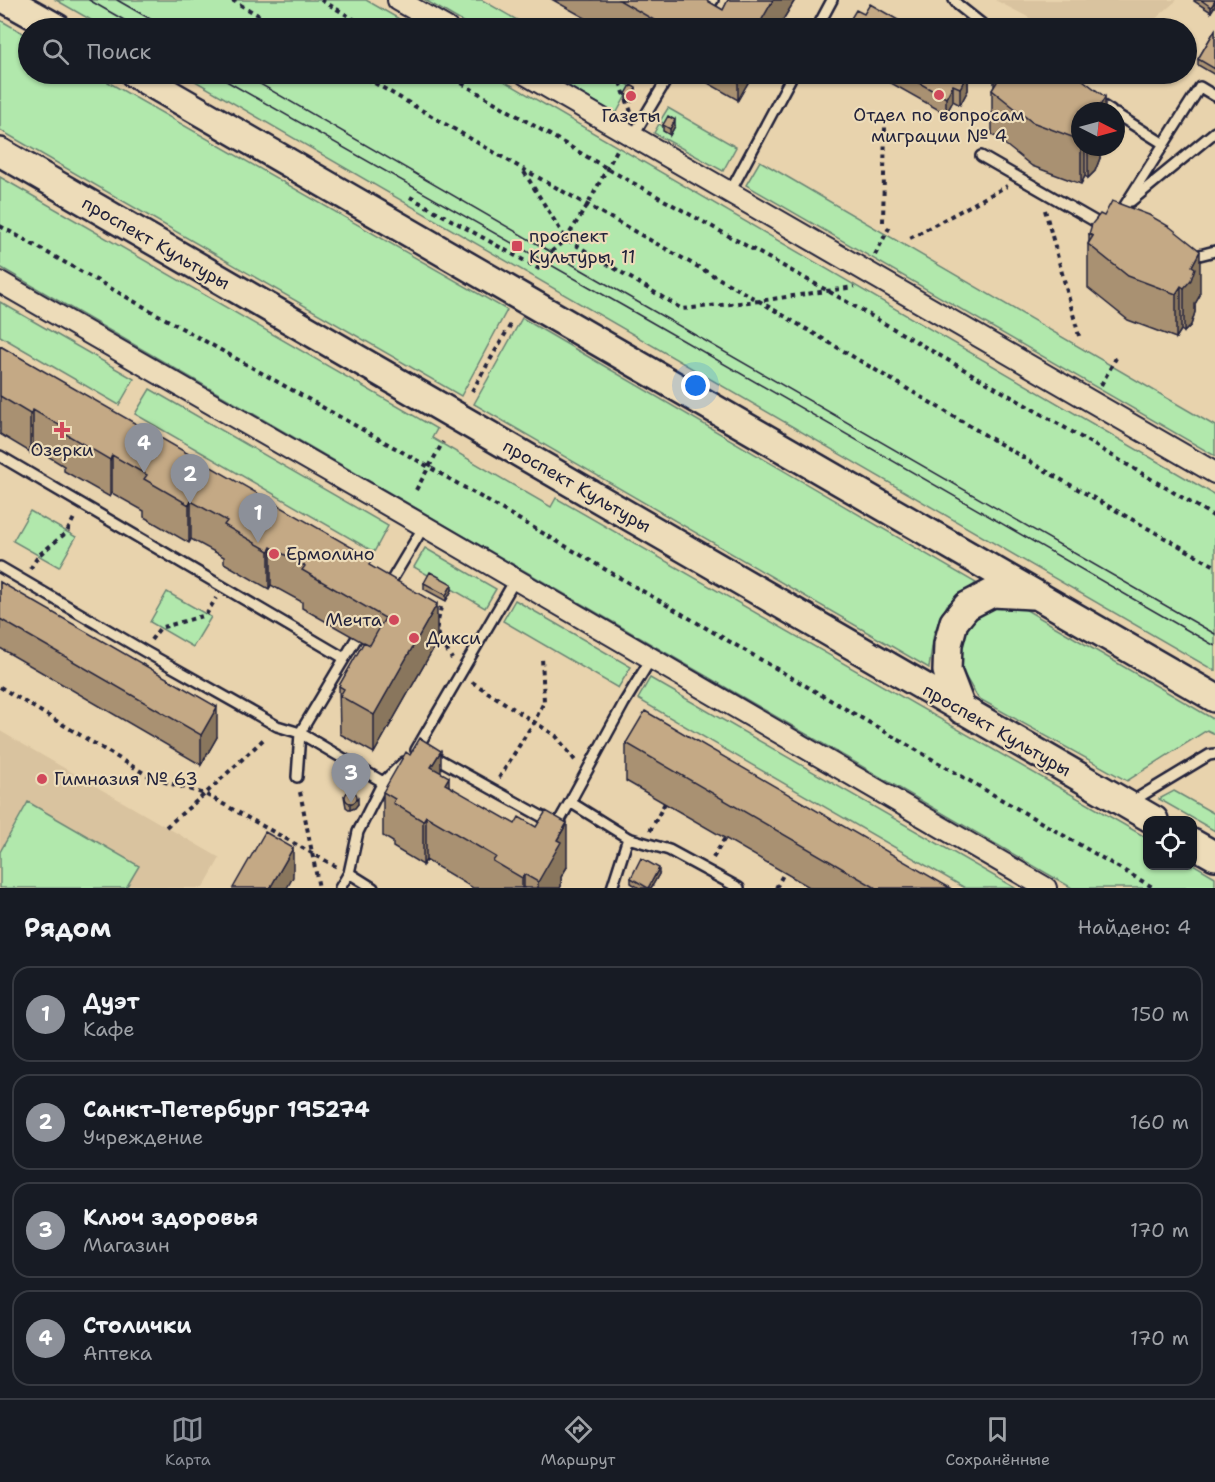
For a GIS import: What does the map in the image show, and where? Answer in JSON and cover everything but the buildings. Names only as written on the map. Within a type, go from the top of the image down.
[{"type":"main road","points":[[7,0],[39,18]]},
{"type":"main road","points":[[152,84],[1215,698]]},
{"type":"main road","name":"проспект Культуры","points":[[0,152],[1147,816]]},
{"type":"main road","points":[[962,710],[947,671],[948,644],[954,622],[967,606],[992,592],[1039,596]]},
{"type":"main road","points":[[1197,846],[1215,856]]},
{"type":"street","points":[[398,0],[430,18]]},
{"type":"street","points":[[542,84],[1215,473]]},
{"type":"street","points":[[0,282],[1046,888]]},
{"type":"lane","points":[[822,18],[832,0]]},
{"type":"lane","points":[[954,0],[974,18]]},
{"type":"lane","points":[[701,18],[708,4]]},
{"type":"lane","points":[[628,134],[663,84]]},
{"type":"lane","points":[[730,192],[788,84]]},
{"type":"lane","points":[[1116,232],[1115,217],[1200,87],[1215,96]]},
{"type":"lane","points":[[1090,99],[1095,102]]},
{"type":"lane","points":[[1125,120],[1164,144]]},
{"type":"lane","points":[[1115,217],[1215,132]]},
{"type":"lane","points":[[981,156],[1039,189],[1115,217]]},
{"type":"lane","points":[[1183,259],[1215,251]]},
{"type":"lane","points":[[0,456],[345,658]]},
{"type":"lane","points":[[381,597],[424,526]]},
{"type":"lane","points":[[0,567],[144,651],[278,726],[300,733],[384,782]]},
{"type":"lane","points":[[340,888],[349,873],[358,832],[384,782],[418,748],[515,580]]},
{"type":"lane","points":[[297,777],[300,733],[356,639]]},
{"type":"lane","points":[[418,748],[557,825],[651,658]]},
{"type":"lane","points":[[1127,805],[1209,755],[1215,754]]},
{"type":"lane","points":[[570,802],[628,838],[669,850],[739,888]]},
{"type":"lane","points":[[612,888],[628,838]]},
{"type":"lane","points":[[349,873],[373,888]]},
{"type":"path","points":[[232,0],[264,18]]},
{"type":"path","points":[[321,0],[352,18]]},
{"type":"path","points":[[376,84],[759,301],[1051,474],[1215,566]]},
{"type":"path","points":[[463,84],[608,169],[828,291],[1215,517]]},
{"type":"path","points":[[410,197],[541,270],[551,252],[566,239],[628,134],[619,84]]},
{"type":"path","points":[[883,222],[885,127]]},
{"type":"path","points":[[523,169],[566,239],[682,309],[858,287],[890,226]]},
{"type":"path","points":[[910,238],[1021,178]]},
{"type":"path","points":[[1039,189],[1079,336]]},
{"type":"path","points":[[0,226],[429,467],[1154,888]]},
{"type":"path","points":[[472,391],[511,324]]},
{"type":"path","points":[[1092,402],[1116,358]]},
{"type":"path","points":[[416,490],[443,442]]},
{"type":"path","points":[[24,580],[39,555],[67,532],[82,503]]},
{"type":"path","points":[[441,607],[436,631],[461,675],[556,736],[585,774]]},
{"type":"path","points":[[144,651],[160,628],[206,615]]},
{"type":"path","points":[[492,789],[544,702],[542,657]]},
{"type":"path","points":[[0,687],[152,778],[205,794],[349,873]]},
{"type":"path","points":[[166,827],[278,726]]},
{"type":"path","points":[[297,777],[319,888]]},
{"type":"path","points":[[643,842],[665,803]]},
{"type":"path","points":[[706,870],[725,838]]},
{"type":"path","points":[[776,888],[784,873]]},
{"type":"shaded area","points":[[995,0],[1177,0],[1156,18],[1030,18]]},
{"type":"shaded area","name":"Гимназия № 63","points":[[0,731],[220,858],[203,888],[0,888]]},
{"type":"green space","points":[[56,0],[366,0],[398,18],[88,18]]},
{"type":"green space","points":[[425,0],[482,0],[514,18],[456,18]]},
{"type":"green space","points":[[0,20],[18,30],[18,84],[112,84],[507,310],[461,396],[0,130]]},
{"type":"green space","points":[[200,84],[509,84],[1215,495],[1215,671]]},
{"type":"green space","points":[[565,84],[627,84],[631,86],[616,114]]},
{"type":"green space","points":[[668,108],[736,147],[723,171],[654,133],[659,124],[665,128],[666,125],[660,121]]},
{"type":"green space","points":[[760,161],[1215,426],[1215,456],[746,185]]},
{"type":"green space","points":[[0,177],[437,429],[432,438],[551,507],[556,498],[1143,836],[1143,870],[1197,870],[1197,866],[1215,877],[1215,888],[1072,888],[0,267]]},
{"type":"green space","points":[[0,302],[134,379],[119,405],[0,336]]},
{"type":"green space","points":[[522,318],[976,583],[947,605],[934,633],[929,668],[474,404]]},
{"type":"green space","points":[[150,389],[388,526],[374,552],[135,414]]},
{"type":"green space","points":[[30,511],[76,537],[59,567],[13,541]]},
{"type":"green space","points":[[425,548],[496,589],[485,608],[414,567]]},
{"type":"green space","points":[[167,592],[211,617],[193,647],[150,622]]},
{"type":"green space","points":[[515,600],[631,667],[618,688],[503,621]]},
{"type":"green space","points":[[1006,605],[1023,608],[1215,720],[1215,734],[1207,730],[1127,781],[978,698],[959,666],[958,644],[972,622],[987,611]]},
{"type":"green space","points":[[650,678],[1015,888],[965,888],[638,699]]},
{"type":"green space","points":[[1174,791],[1215,814],[1215,831],[1197,821],[1197,816],[1189,816],[1159,799]]},
{"type":"green space","points":[[28,802],[139,866],[126,888],[0,888],[0,852]]},
{"type":"tram line","points":[[89,0],[120,18]]},
{"type":"tram line","points":[[117,0],[148,18]]},
{"type":"tram line","points":[[232,84],[1215,646]]},
{"type":"tram line","points":[[260,84],[1215,634]]},
{"type":"place","name":"Отдел по вопросам миграции № 4","points":[[939,95]]},
{"type":"place","name":"Газеты","points":[[631,96]]},
{"type":"place","name":"проспект Культуры, 11","points":[[517,246]]},
{"type":"place","name":"Озерки","points":[[62,430]]},
{"type":"place","name":"Столички","points":[[144,473]]},
{"type":"place","name":"Санкт-Петербург 195274","points":[[190,504]]},
{"type":"place","name":"Дуэт","points":[[258,543]]},
{"type":"place","name":"Ермолино","points":[[274,554]]},
{"type":"place","name":"Мечта","points":[[394,620]]},
{"type":"place","name":"Дикси","points":[[414,638]]},
{"type":"place","name":"Гимназия № 63","points":[[42,779]]},
{"type":"place","name":"Ключ здоровья","points":[[351,803]]}]
